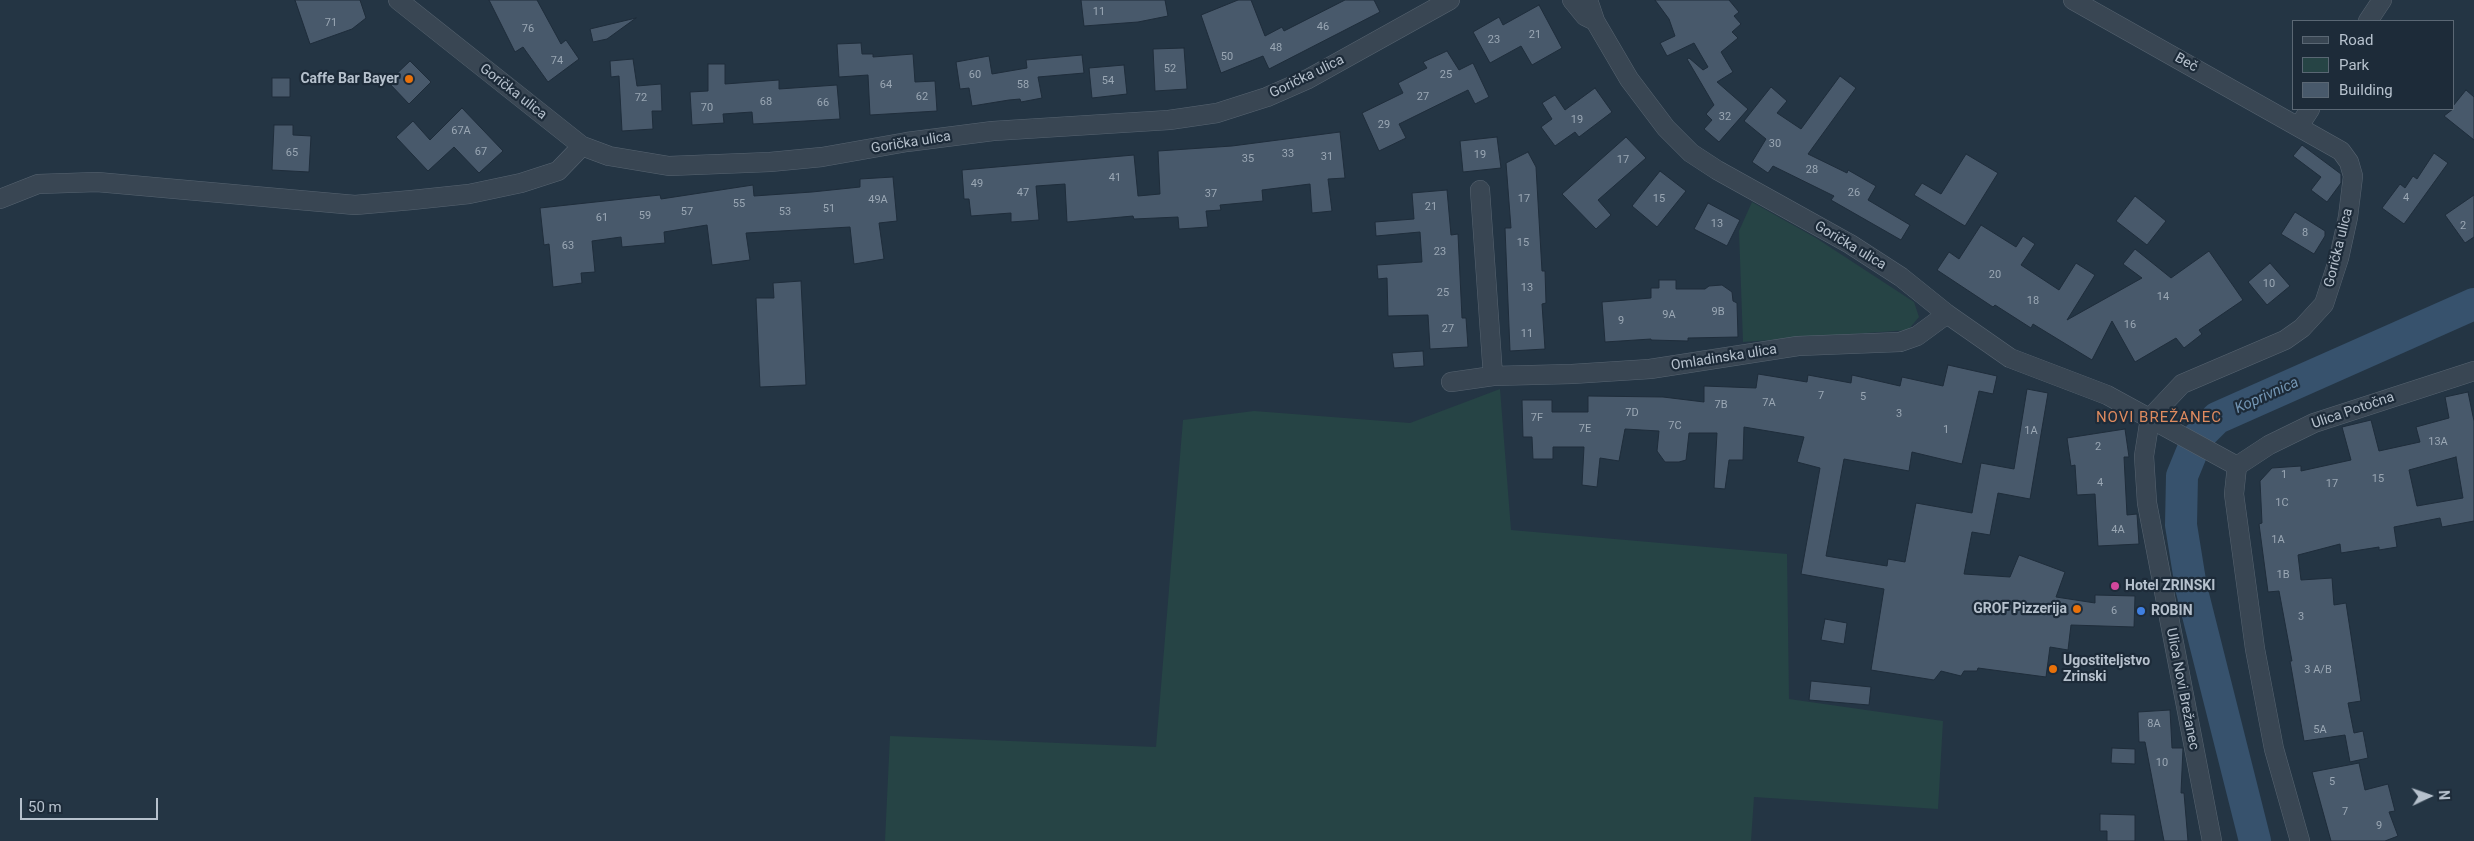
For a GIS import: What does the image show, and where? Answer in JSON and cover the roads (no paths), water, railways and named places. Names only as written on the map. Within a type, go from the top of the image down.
[{"type":"street","name":"Gorička ulica","points":[[398,0],[582,146],[609,156],[668,166],[770,162],[822,157],[907,142],[993,131],[1217,113],[1267,96],[1308,79],[1450,0]]},
{"type":"street","name":"Gorička ulica","points":[[1572,0],[1585,16],[1595,21]]},
{"type":"street","name":"Gorička ulica","points":[[1588,0],[1595,21],[1648,104],[1666,128],[1691,153],[1717,170],[1850,244],[1901,276],[1947,314],[2010,358],[2107,395],[2231,463]]},
{"type":"street","name":"Beč","points":[[2073,0],[2299,126]]},
{"type":"street","points":[[2369,20],[2382,0]]},
{"type":"street","points":[[2299,126],[2309,110]]},
{"type":"street","name":"Gorička ulica","points":[[2150,418],[2182,384],[2285,340],[2302,328],[2324,304],[2339,258],[2348,217],[2353,176],[2349,162],[2341,152],[2299,126]]},
{"type":"street","points":[[0,199],[38,184],[87,182],[355,205],[412,200],[469,194],[540,177],[558,171],[582,146]]},
{"type":"street","points":[[1480,190],[1492,376]]},
{"type":"street","name":"Omladinska ulica","points":[[1451,382],[1492,376],[1572,374],[1650,369],[1798,346],[1900,342],[1916,336],[1947,314]]},
{"type":"street","name":"Ulica Potočna","points":[[2231,463],[2314,423],[2474,371]]},
{"type":"street","name":"Ulica Novi Brežanec","points":[[2150,418],[2144,456],[2147,503],[2212,841]]},
{"type":"street","points":[[2231,463],[2255,649],[2274,749],[2300,841]]},
{"type":"waterway","name":"Koprivnica","points":[[2255,841],[2191,587],[2181,525],[2182,476],[2198,437],[2217,418],[2474,304]]},
{"type":"place","name":"Caffe Bar Bayer","points":[[409,79]]},
{"type":"place","name":"Hotel ZRINSKI","points":[[2115,586]]},
{"type":"place","name":"GROF Pizzerija","points":[[2077,609]]},
{"type":"place","name":"ROBIN","points":[[2141,611]]},
{"type":"place","name":"Ugostiteljstvo Zrinski","points":[[2053,669]]},
{"type":"district","name":"NOVI BREŽANEC","points":[[2159,418]]}]
